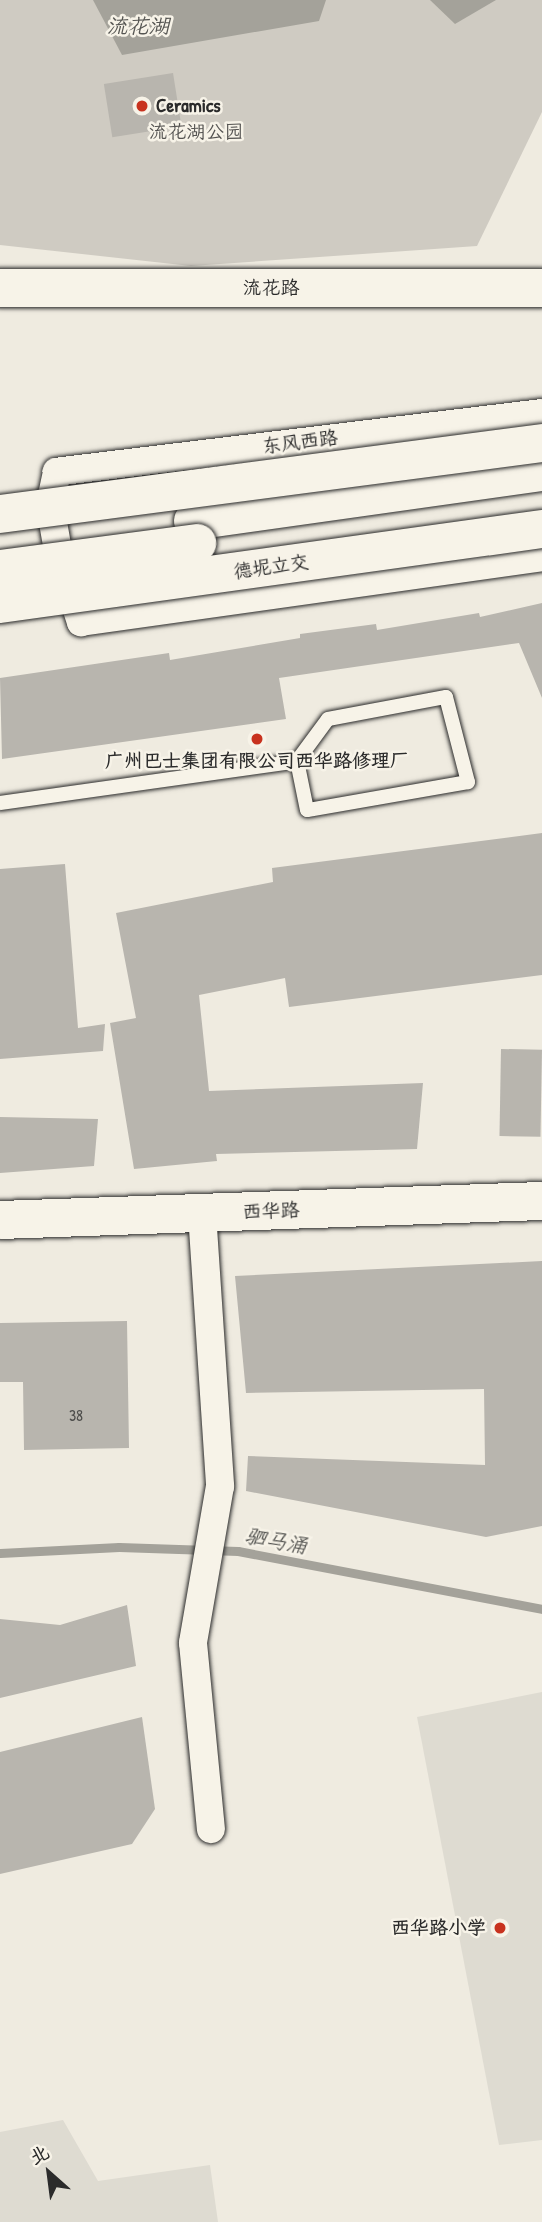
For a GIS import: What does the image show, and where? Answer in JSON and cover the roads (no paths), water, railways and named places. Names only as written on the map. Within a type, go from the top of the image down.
[{"type":"main road","name":"流花路","points":[[0,288],[542,288]]},
{"type":"main road","points":[[0,514],[542,443]]},
{"type":"main road","points":[[0,546],[542,472]]},
{"type":"main road","name":"德坭立交","points":[[0,569],[542,496]]},
{"type":"main road","name":"德坭立交","points":[[0,604],[542,529]]},
{"type":"main road","name":"西华路","points":[[0,1220],[542,1201]]},
{"type":"street","name":"东风西路","points":[[542,413],[57,472],[50,505],[52,525],[81,622],[542,557]]},
{"type":"street","points":[[202,1213],[220,1486],[193,1643],[211,1829]]},
{"type":"lane","points":[[0,803],[297,761],[328,719],[446,697],[468,782],[307,810],[297,761]]},
{"type":"water","name":"流花湖","points":[[93,0],[326,0],[319,21],[122,55]]},
{"type":"water","points":[[430,0],[496,0],[455,24]]},
{"type":"waterway","name":"驷马涌","points":[[0,1553],[119,1547],[238,1551],[542,1609]]},
{"type":"place","name":"Ceramics","points":[[142,106]]},
{"type":"place","name":"广州巴士集团有限公司西华路修理厂","points":[[257,739]]},
{"type":"place","name":"西华路小学","points":[[500,1928]]},
{"type":"park label","name":"流花湖公园","points":[[196,132]]}]
